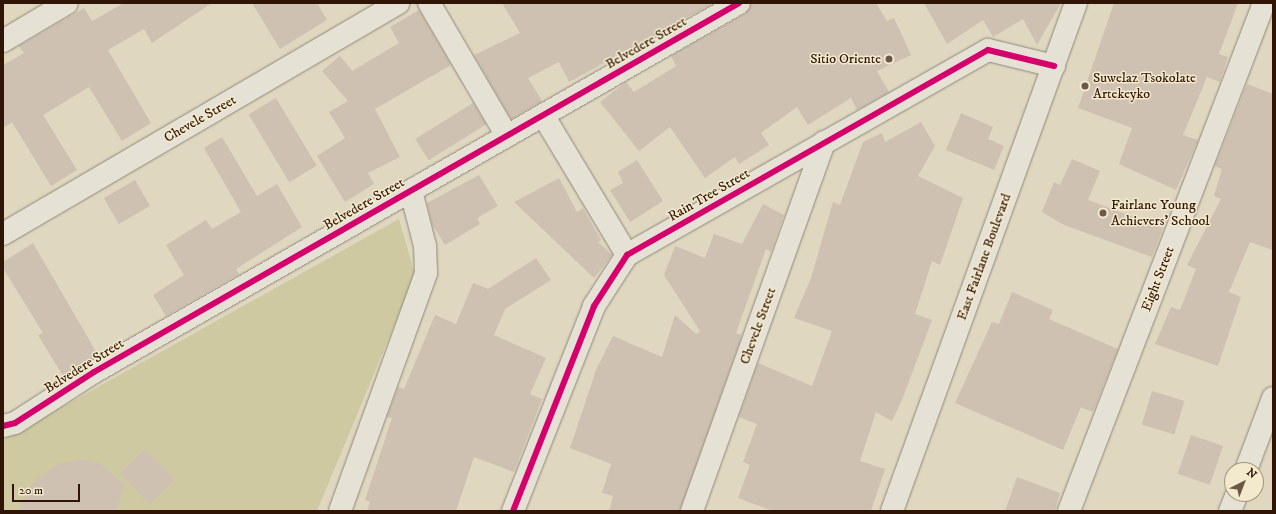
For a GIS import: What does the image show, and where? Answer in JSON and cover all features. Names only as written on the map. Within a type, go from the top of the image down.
[{"type":"street","points":[[3,41],[67,3]]},
{"type":"street","name":"Chevele Street","points":[[3,234],[398,3]]},
{"type":"street","points":[[429,3],[507,136]]},
{"type":"street","name":"Belvedere Street","points":[[3,426],[15,423],[94,372],[739,3]]},
{"type":"street","name":"East Fairlane Boulevard","points":[[892,511],[1076,3]]},
{"type":"street","name":"Eight Street","points":[[1069,511],[1264,3]]},
{"type":"street","name":"Rain Tree Street","points":[[513,511],[594,306],[627,255],[988,50],[1054,66]]},
{"type":"street","points":[[543,115],[627,255]]},
{"type":"street","name":"Chevele Street","points":[[692,511],[824,142]]},
{"type":"street","points":[[340,511],[426,273],[425,246],[411,191]]},
{"type":"street","points":[[1249,462],[1273,398]]},
{"type":"shaded area","points":[[399,219],[415,275],[317,511],[3,511],[3,440]]},
{"type":"building","points":[[124,3],[212,3],[152,43],[144,29],[108,50],[151,123],[122,141],[89,87],[43,115],[77,170],[51,186],[12,122],[3,128],[3,65],[24,53],[19,46],[84,8],[92,21]]},
{"type":"building","points":[[252,3],[317,3],[327,20],[280,49]]},
{"type":"building","points":[[502,3],[714,3],[569,82],[559,62],[528,78],[542,101],[511,119],[474,55],[520,33]]},
{"type":"building","points":[[751,3],[876,3],[887,21],[894,18],[911,55],[877,71],[889,92],[857,110],[851,98],[808,125],[797,107],[761,133],[769,145],[739,164],[735,157],[705,178],[670,127],[639,151],[600,102],[626,82],[634,92],[676,66],[671,56],[745,14]]},
{"type":"building","points":[[924,3],[1061,3],[1037,45],[1023,19],[993,37],[983,20],[947,44]]},
{"type":"building","points":[[1114,3],[1238,3],[1219,54],[1228,57],[1220,82],[1207,77],[1183,135],[1198,140],[1176,190],[1119,164],[1132,128],[1078,108]]},
{"type":"building","points":[[419,10],[451,65],[375,109],[400,157],[368,173],[374,184],[345,202],[317,156],[345,138],[329,112],[348,101],[322,71],[340,56],[352,71],[399,43],[390,27]]},
{"type":"building","points":[[1247,84],[1273,94],[1273,250],[1250,242],[1229,292],[1241,297],[1218,366],[1155,344],[1171,307],[1180,310],[1196,269],[1187,265],[1221,199],[1214,196],[1222,169],[1215,166]]},
{"type":"building","points":[[276,98],[317,166],[289,182],[249,114]]},
{"type":"building","points":[[473,103],[486,124],[429,160],[415,139]]},
{"type":"building","points":[[961,113],[993,127],[988,139],[1004,146],[994,170],[946,150]]},
{"type":"building","points":[[921,122],[935,146],[918,176],[963,198],[940,265],[932,261],[915,314],[932,320],[902,400],[892,421],[876,412],[860,461],[885,469],[871,511],[773,511],[738,498],[750,465],[743,462],[757,424],[739,417],[758,363],[812,386],[832,331],[794,318],[811,278],[833,202],[840,205],[863,142],[882,133],[885,142]]},
{"type":"building","points":[[222,137],[257,196],[277,184],[302,227],[236,269],[239,274],[166,316],[153,295],[184,275],[166,245],[206,220],[212,229],[241,212],[204,148]]},
{"type":"building","points":[[1072,159],[1100,171],[1088,200],[1163,228],[1152,257],[1064,225],[1042,212],[1054,182],[1060,185]]},
{"type":"building","points":[[637,160],[663,201],[630,222],[610,190],[623,183],[618,172]]},
{"type":"building","points":[[479,175],[498,206],[477,218],[480,224],[445,245],[432,224],[427,203]]},
{"type":"building","points":[[559,178],[577,212],[583,208],[601,240],[598,242],[612,255],[594,278],[514,202]]},
{"type":"building","points":[[135,180],[150,206],[119,224],[104,198]]},
{"type":"building","points":[[763,204],[784,215],[771,252],[766,249],[736,333],[741,335],[740,341],[680,511],[609,511],[613,496],[602,493],[611,464],[570,448],[596,370],[613,336],[662,357],[675,315],[696,334],[700,331],[664,275],[675,246],[705,258],[714,234],[742,244]]},
{"type":"building","points":[[33,243],[98,355],[63,376],[38,335],[43,333],[3,268],[3,262]]},
{"type":"building","points":[[536,258],[551,280],[505,309],[494,335],[546,358],[530,394],[542,399],[514,472],[474,457],[456,511],[367,511],[370,502],[365,500],[392,418],[387,417],[398,387],[404,389],[435,315],[456,324],[473,283],[488,289]]},
{"type":"building","points":[[1012,292],[1053,310],[1049,319],[1118,349],[1093,412],[1081,407],[1063,450],[955,403],[992,322],[999,324]]},
{"type":"building","points":[[1152,391],[1185,401],[1174,434],[1142,424]]},
{"type":"building","points":[[1191,435],[1223,446],[1210,485],[1178,474]]},
{"type":"building","points":[[145,449],[175,480],[150,504],[120,473]]},
{"type":"building","points":[[82,459],[101,464],[124,485],[116,511],[19,511],[28,491],[40,476],[59,464]]},
{"type":"building","points":[[1017,477],[1060,493],[1055,511],[1005,511]]},
{"type":"cycle path","points":[[3,426],[15,423],[94,372],[739,3]]},
{"type":"cycle path","points":[[513,511],[594,306],[627,255],[988,50],[1054,66]]},
{"type":"place","name":"Sitio Oriente","points":[[889,59]]},
{"type":"place","name":"Suwelaz Tsokolate Artekeyko","points":[[1085,86]]},
{"type":"place","name":"Fairlane Young Achievers' School","points":[[1103,213]]}]
